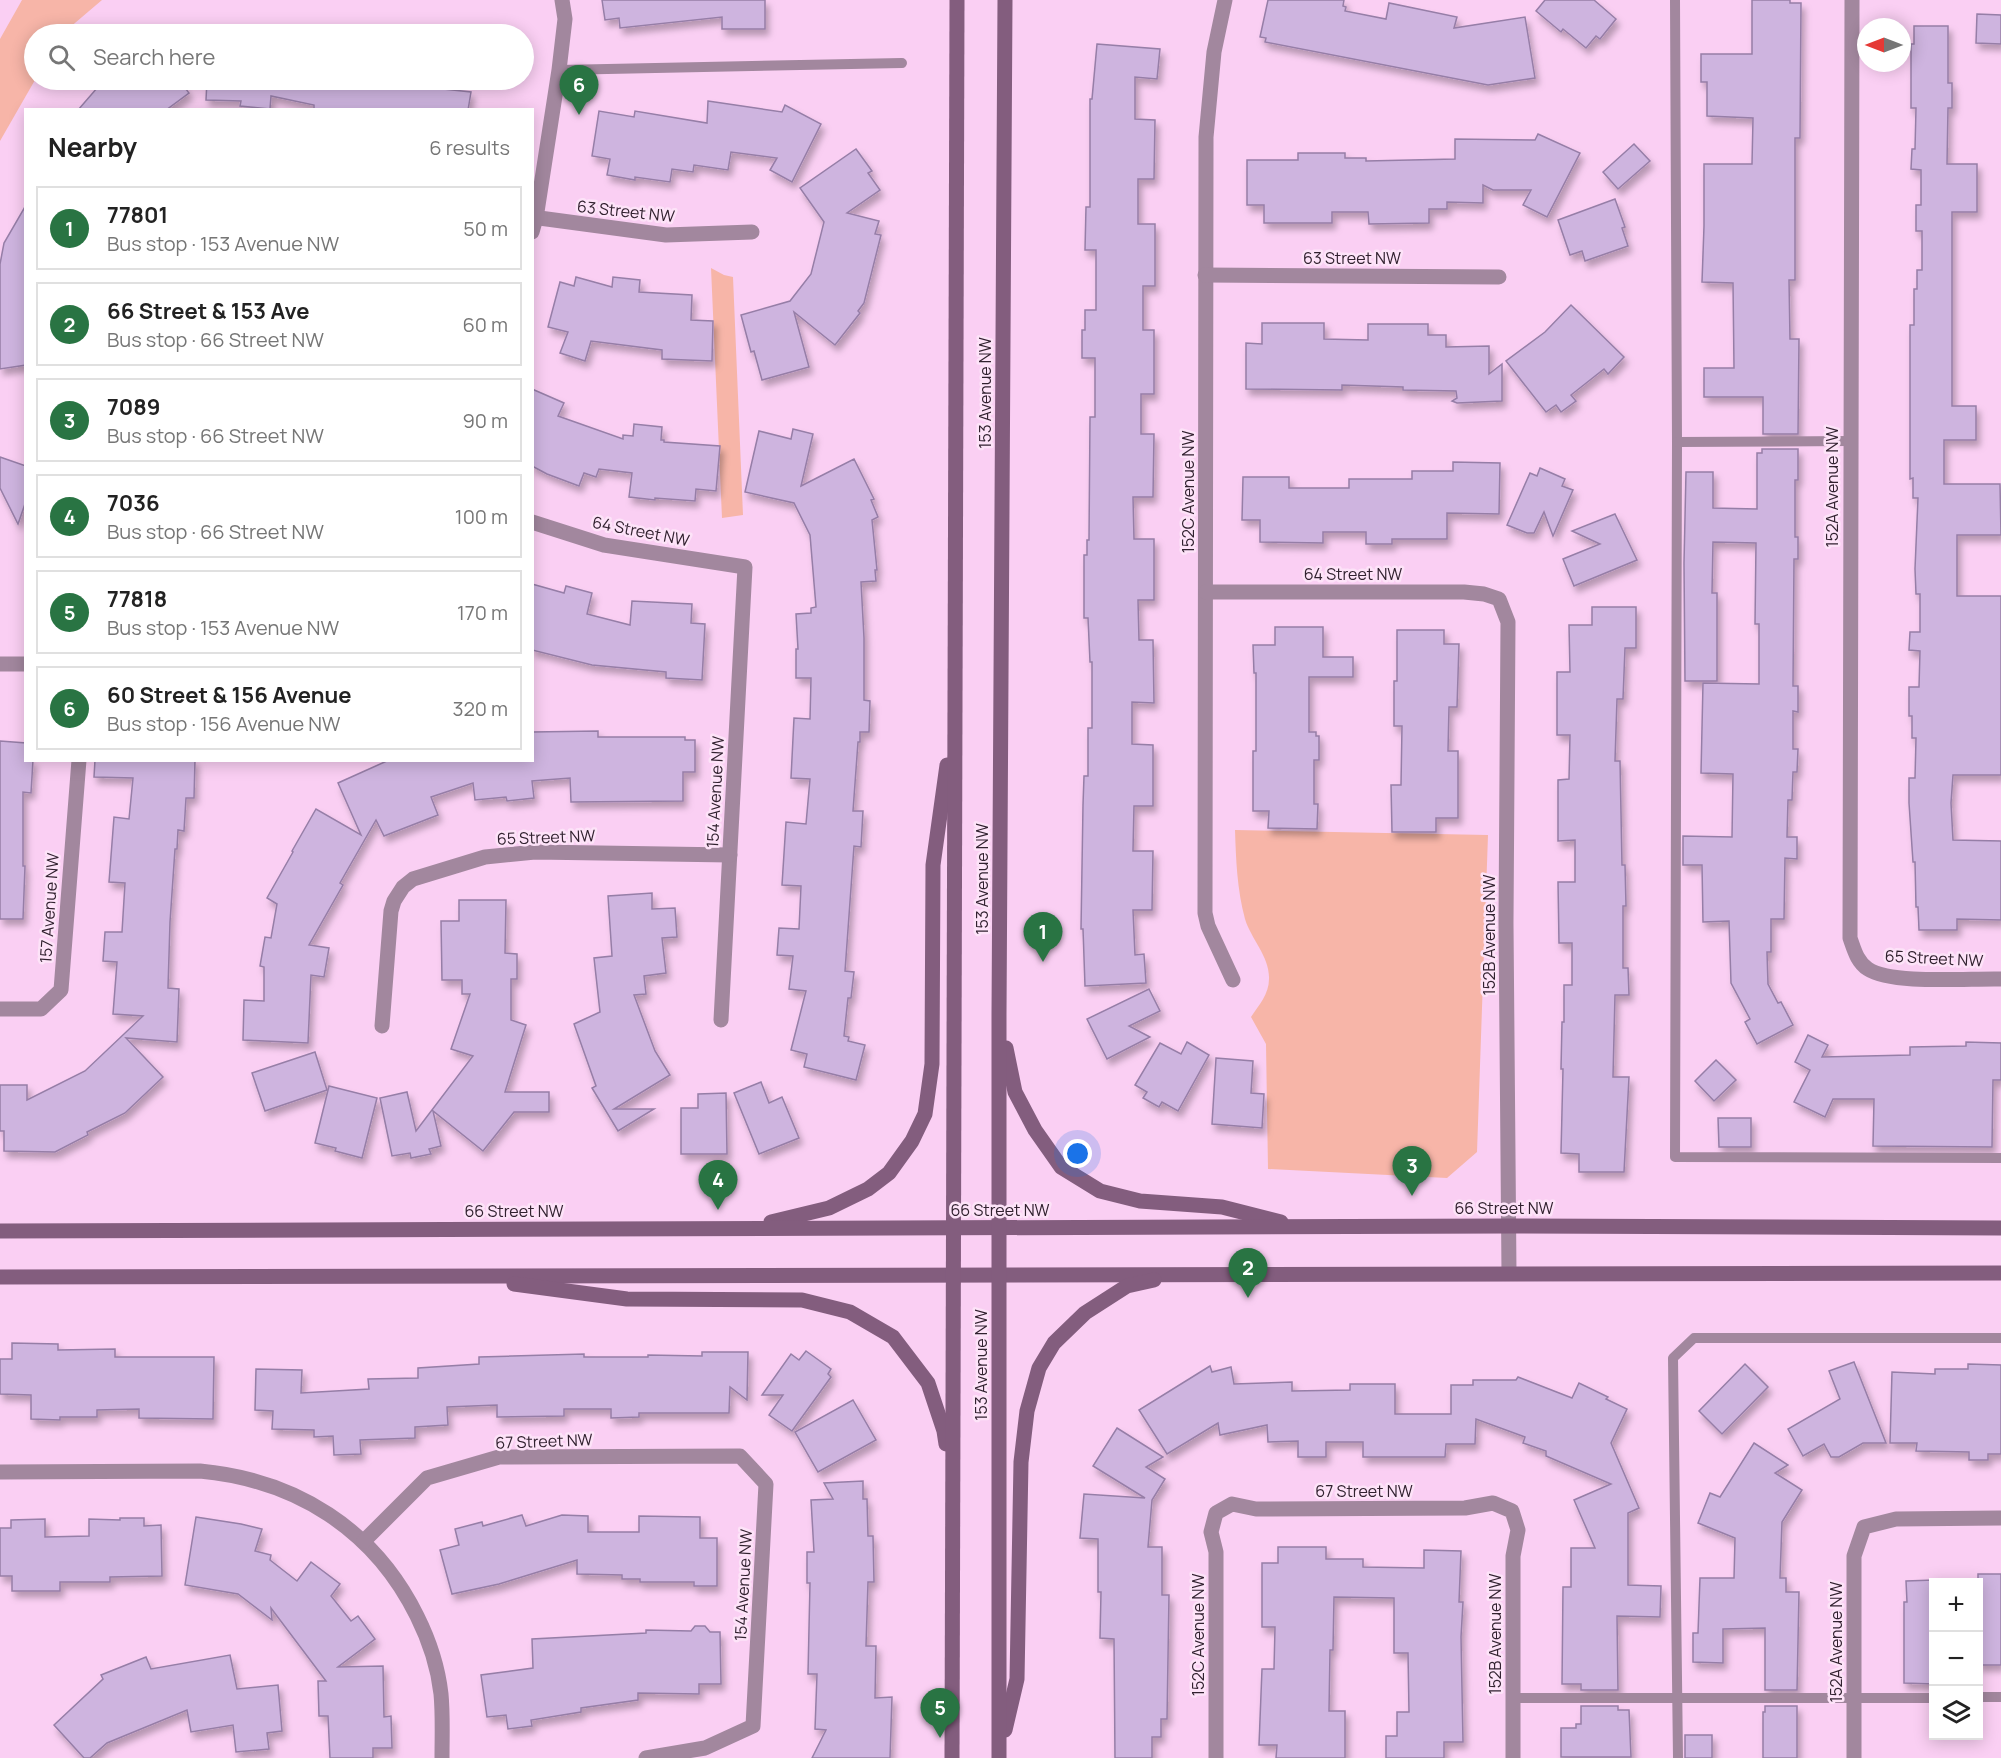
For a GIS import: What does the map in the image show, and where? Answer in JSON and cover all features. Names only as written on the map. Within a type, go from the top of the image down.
[{"type":"main road","name":"153 Avenue NW","points":[[952,1758],[957,0]]},
{"type":"main road","name":"153 Avenue NW","points":[[999,1757],[999,1015],[1005,0]]},
{"type":"main road","points":[[749,1228],[829,1208],[868,1189],[889,1173],[912,1141],[925,1114],[932,1064],[933,865],[955,709]]},
{"type":"main road","points":[[999,1015],[1014,1092],[1035,1130],[1061,1167],[1100,1191],[1140,1201],[1222,1207],[1304,1227]]},
{"type":"main road","name":"66 Street NW","points":[[0,1231],[1508,1226],[2001,1228]]},
{"type":"main road","points":[[0,1277],[1509,1272],[2001,1273]]},
{"type":"main road","points":[[999,1757],[1017,1679],[1021,1462],[1027,1411],[1039,1368],[1054,1343],[1085,1312],[1127,1286],[1179,1274]]},
{"type":"main road","points":[[459,1276],[627,1299],[802,1300],[849,1312],[893,1337],[928,1383],[944,1431],[952,1485]]},
{"type":"street","points":[[534,223],[559,70],[565,18],[562,0]]},
{"type":"street","name":"152C Avenue NW","points":[[1225,0],[1214,52],[1206,137],[1205,913],[1208,926],[1233,980]]},
{"type":"street","name":"152A Avenue NW","points":[[1852,0],[1848,924],[1854,951],[1859,961],[1867,969]]},
{"type":"street","name":"63 Street NW","points":[[534,223],[666,236],[752,232]]},
{"type":"street","name":"63 Street NW","points":[[1205,275],[1499,277]]},
{"type":"street","name":"64 Street NW","points":[[534,523],[604,545],[745,567]]},
{"type":"street","name":"154 Avenue NW","points":[[721,1020],[745,567]]},
{"type":"street","name":"64 Street NW","points":[[1206,592],[1464,592],[1484,594],[1499,599]]},
{"type":"street","name":"152B Avenue NW","points":[[1499,599],[1508,622],[1506,923],[1509,1272]]},
{"type":"street","points":[[0,664],[24,664]]},
{"type":"street","name":"157 Avenue NW","points":[[0,1009],[40,1009],[61,990],[79,762]]},
{"type":"street","name":"65 Street NW","points":[[382,1026],[391,911],[403,887],[413,879],[485,856],[547,852],[730,855]]},
{"type":"street","name":"65 Street NW","points":[[1867,969],[1880,975],[1895,977],[2001,978]]},
{"type":"street","name":"154 Avenue NW","points":[[645,1758],[705,1748],[753,1726],[766,1484],[740,1456]]},
{"type":"street","name":"67 Street NW","points":[[364,1541],[427,1478],[499,1457],[740,1456]]},
{"type":"street","points":[[0,1472],[200,1471],[226,1474],[272,1486],[328,1514],[364,1541],[390,1571],[410,1602],[425,1634],[441,1693],[442,1758]]},
{"type":"street","name":"67 Street NW","points":[[1216,1513],[1232,1504],[1256,1509],[1465,1508],[1493,1503],[1512,1511]]},
{"type":"street","name":"152B Avenue NW","points":[[1512,1511],[1518,1530],[1513,1556],[1513,1758]]},
{"type":"street","name":"152C Avenue NW","points":[[1216,1513],[1211,1532],[1216,1552],[1216,1758]]},
{"type":"street","name":"152A Avenue NW","points":[[1854,1758],[1854,1556],[1864,1527],[1896,1519],[2001,1518]]},
{"type":"lane","points":[[1675,0],[1677,442],[1675,1157],[2001,1158]]},
{"type":"lane","points":[[559,70],[902,63]]},
{"type":"lane","points":[[1677,442],[1850,441]]},
{"type":"lane","points":[[1678,1758],[1673,1358],[1694,1338],[2001,1338]]},
{"type":"lane","points":[[1983,1698],[2001,1697]]},
{"type":"lane","points":[[1513,1698],[1929,1698]]},
{"type":"shaded area","points":[[22,0],[102,0],[74,24],[24,24],[24,90],[29,90],[0,141],[0,39]]},
{"type":"shaded area","points":[[711,268],[733,277],[743,515],[722,518]]},
{"type":"shaded area","points":[[1235,830],[1488,835],[1477,1152],[1447,1178],[1268,1169],[1266,1044],[1251,1017],[1267,990],[1269,971],[1242,908],[1237,874]]},
{"type":"building","points":[[602,0],[765,0],[765,29],[722,29],[722,17],[620,28],[619,18],[605,20]]},
{"type":"building","points":[[1268,0],[1344,0],[1345,11],[1386,19],[1389,3],[1457,17],[1454,28],[1525,17],[1535,78],[1488,85],[1265,42],[1266,38],[1260,37]]},
{"type":"building","points":[[1545,0],[1594,0],[1616,19],[1600,39],[1596,36],[1586,48],[1563,29],[1561,32],[1536,11]]},
{"type":"building","points":[[1752,0],[1790,0],[1790,3],[1801,3],[1800,138],[1795,138],[1795,280],[1789,280],[1790,339],[1799,339],[1798,434],[1763,434],[1763,397],[1704,397],[1704,368],[1734,368],[1733,283],[1702,282],[1704,164],[1752,164],[1753,118],[1707,116],[1707,82],[1701,82],[1701,54],[1752,54]]},
{"type":"building","points":[[1977,14],[2001,15],[2001,44],[1976,43]]},
{"type":"building","points":[[1914,26],[1948,26],[1948,83],[1952,83],[1952,108],[1948,108],[1947,164],[1977,164],[1977,212],[1952,212],[1952,406],[1976,406],[1976,440],[1944,440],[1944,484],[2000,484],[2001,535],[1957,535],[1957,596],[2001,596],[2001,775],[1953,775],[1951,803],[1953,840],[2001,841],[2001,920],[1957,919],[1957,930],[1919,930],[1909,803],[1909,778],[1915,778],[1916,738],[1912,738],[1909,687],[1919,687],[1920,651],[1909,650],[1910,632],[1920,632],[1920,594],[1916,594],[1915,569],[1918,498],[1913,498],[1913,478],[1910,479],[1910,325],[1914,325],[1914,289],[1917,289],[1917,270],[1922,270],[1922,231],[1916,231],[1916,205],[1921,205],[1921,170],[1911,169],[1912,149],[1915,149],[1916,108],[1911,108],[1911,44],[1914,44]]},
{"type":"building","points":[[1097,44],[1160,49],[1157,79],[1135,77],[1135,119],[1155,120],[1154,179],[1138,179],[1138,224],[1155,224],[1155,286],[1143,286],[1143,330],[1154,330],[1154,394],[1141,394],[1141,434],[1154,434],[1153,497],[1133,497],[1134,539],[1154,539],[1154,600],[1138,600],[1139,640],[1153,640],[1154,703],[1132,702],[1132,744],[1153,745],[1153,806],[1134,806],[1133,851],[1153,851],[1152,910],[1133,910],[1135,955],[1144,954],[1146,983],[1085,986],[1083,929],[1081,929],[1083,805],[1084,776],[1088,776],[1088,728],[1092,728],[1092,662],[1090,662],[1088,618],[1084,618],[1084,555],[1087,555],[1087,540],[1089,540],[1090,417],[1095,417],[1095,358],[1082,358],[1082,330],[1085,330],[1085,310],[1096,310],[1096,250],[1085,250],[1086,207],[1090,207],[1090,99],[1092,99]]},
{"type":"building","points":[[95,90],[187,90],[189,93],[169,108],[80,108]]},
{"type":"building","points":[[206,90],[453,90],[471,92],[468,108],[314,108],[314,105],[271,96],[270,108],[260,108],[240,106],[241,101],[206,100]]},
{"type":"building","points":[[708,101],[782,112],[785,105],[821,124],[792,182],[770,170],[777,158],[731,152],[728,170],[694,165],[693,172],[672,169],[670,182],[635,177],[635,180],[607,175],[610,159],[592,156],[599,111],[634,117],[635,111],[707,123]]},
{"type":"building","points":[[1538,134],[1580,153],[1547,217],[1523,205],[1531,190],[1493,190],[1483,185],[1483,203],[1447,202],[1447,209],[1429,209],[1429,223],[1369,224],[1368,212],[1332,212],[1332,223],[1264,223],[1264,205],[1247,205],[1247,160],[1298,160],[1298,153],[1345,153],[1345,158],[1366,158],[1366,161],[1455,159],[1455,139],[1535,140]]},
{"type":"building","points":[[1634,144],[1650,161],[1618,189],[1603,172]]},
{"type":"building","points":[[856,149],[872,171],[868,173],[880,190],[847,213],[879,221],[875,234],[881,235],[864,303],[858,311],[860,313],[835,345],[794,312],[809,367],[762,380],[754,351],[751,352],[741,315],[790,301],[811,274],[824,222],[800,188]]},
{"type":"building","points":[[1615,199],[1625,227],[1622,228],[1628,246],[1585,261],[1582,251],[1570,255],[1558,220]]},
{"type":"building","points":[[24,208],[24,365],[0,369],[0,264],[4,243]]},
{"type":"building","points":[[576,277],[612,287],[613,277],[640,280],[639,292],[692,295],[691,320],[713,321],[712,361],[662,359],[662,350],[591,341],[585,361],[560,353],[568,332],[548,327],[560,282],[574,286]]},
{"type":"building","points":[[1571,305],[1624,357],[1608,374],[1604,369],[1571,395],[1576,401],[1561,412],[1556,405],[1546,412],[1506,361],[1545,332]]},
{"type":"building","points":[[1262,323],[1324,323],[1324,339],[1368,340],[1368,324],[1428,324],[1428,335],[1446,335],[1446,347],[1489,346],[1489,374],[1502,364],[1502,401],[1457,403],[1452,401],[1457,398],[1456,391],[1403,390],[1403,387],[1342,385],[1342,390],[1246,389],[1246,343],[1262,344]]},
{"type":"building","points":[[534,390],[564,403],[558,416],[623,439],[623,435],[633,436],[634,424],[662,427],[661,440],[664,442],[720,446],[716,491],[696,489],[695,501],[629,497],[632,473],[599,469],[596,477],[584,473],[579,486],[534,467]]},
{"type":"building","points":[[793,429],[813,434],[801,486],[854,459],[874,499],[871,500],[878,517],[872,520],[876,581],[861,582],[864,700],[870,701],[869,732],[860,732],[860,742],[858,742],[853,811],[863,811],[861,847],[854,846],[845,971],[854,972],[851,998],[848,998],[844,1036],[849,1037],[848,1041],[865,1045],[856,1080],[804,1067],[807,1054],[791,1050],[806,991],[789,989],[793,956],[777,955],[779,928],[799,929],[801,886],[782,885],[786,822],[806,824],[810,779],[791,778],[794,718],[810,719],[811,678],[796,678],[796,649],[798,649],[796,614],[811,613],[811,608],[816,607],[810,535],[794,503],[745,492],[759,431],[791,439]]},
{"type":"building","points":[[1762,449],[1798,449],[1798,480],[1795,480],[1795,537],[1798,537],[1798,559],[1794,559],[1793,686],[1798,686],[1798,712],[1793,711],[1793,749],[1798,749],[1797,772],[1793,772],[1792,800],[1788,800],[1787,837],[1797,837],[1797,859],[1785,858],[1784,919],[1771,919],[1771,952],[1767,952],[1768,984],[1793,1025],[1757,1044],[1745,1022],[1750,1019],[1731,983],[1729,921],[1703,922],[1702,865],[1683,865],[1683,836],[1732,837],[1733,774],[1701,773],[1703,683],[1759,684],[1759,624],[1755,624],[1756,543],[1713,542],[1712,593],[1717,593],[1717,681],[1685,681],[1684,563],[1686,472],[1713,472],[1713,508],[1757,509],[1757,453],[1762,453]]},
{"type":"building","points":[[0,457],[24,465],[24,507],[18,524],[0,488]]},
{"type":"building","points":[[1453,462],[1500,463],[1499,514],[1447,513],[1447,539],[1392,539],[1392,544],[1366,544],[1366,532],[1323,532],[1323,543],[1260,542],[1260,520],[1242,520],[1243,477],[1289,477],[1289,488],[1349,488],[1349,479],[1412,479],[1412,471],[1453,471]]},
{"type":"building","points":[[1540,468],[1565,479],[1562,486],[1573,490],[1553,536],[1544,512],[1534,533],[1527,533],[1507,525],[1530,473],[1537,476]]},
{"type":"building","points":[[1615,514],[1637,560],[1574,586],[1563,559],[1600,544],[1572,531]]},
{"type":"building","points":[[534,585],[564,593],[566,586],[592,593],[587,614],[630,625],[632,601],[692,604],[691,623],[705,624],[702,680],[666,678],[666,672],[592,665],[534,650]]},
{"type":"building","points":[[1592,607],[1636,607],[1636,648],[1625,648],[1623,699],[1617,699],[1615,761],[1620,761],[1622,865],[1625,865],[1626,906],[1623,906],[1623,968],[1628,968],[1629,995],[1615,995],[1613,1077],[1629,1077],[1624,1172],[1579,1172],[1579,1154],[1561,1153],[1562,1022],[1564,1022],[1564,985],[1572,985],[1572,943],[1559,943],[1558,882],[1575,882],[1575,840],[1558,841],[1558,780],[1569,779],[1570,735],[1557,735],[1557,672],[1570,672],[1569,625],[1592,625]]},
{"type":"building","points":[[1275,627],[1323,627],[1323,657],[1353,657],[1353,677],[1309,677],[1309,732],[1316,732],[1316,736],[1319,736],[1319,760],[1314,760],[1314,804],[1318,804],[1317,829],[1268,828],[1269,811],[1253,811],[1256,673],[1254,673],[1253,645],[1275,645]]},
{"type":"building","points":[[1397,630],[1444,630],[1444,644],[1459,644],[1457,707],[1449,707],[1448,751],[1458,751],[1458,818],[1436,818],[1436,832],[1392,832],[1391,785],[1401,785],[1402,726],[1394,726]]},
{"type":"building","points":[[598,731],[598,737],[685,737],[685,740],[695,740],[695,772],[683,772],[683,801],[571,802],[570,778],[532,781],[534,798],[507,801],[506,797],[475,800],[473,783],[431,797],[438,815],[384,836],[376,820],[340,883],[343,885],[309,945],[329,948],[324,977],[311,975],[308,1043],[243,1040],[244,1000],[264,1001],[264,967],[260,966],[265,937],[271,938],[277,904],[267,898],[316,809],[361,835],[338,783],[385,762],[534,762],[534,732]]},
{"type":"building","points":[[0,741],[24,743],[24,762],[33,762],[31,793],[23,792],[23,866],[25,866],[23,919],[0,919]]},
{"type":"building","points":[[95,762],[195,762],[194,798],[186,798],[184,831],[178,830],[177,849],[175,849],[170,922],[168,988],[179,989],[177,1042],[126,1038],[163,1077],[125,1113],[87,1132],[88,1135],[55,1152],[4,1151],[4,1131],[0,1131],[0,1085],[27,1085],[27,1100],[85,1071],[143,1016],[113,1014],[117,962],[103,961],[105,932],[122,932],[125,883],[109,882],[114,817],[129,819],[133,778],[94,777]]},
{"type":"building","points":[[652,893],[652,909],[675,908],[677,937],[662,938],[666,973],[644,976],[646,994],[634,995],[655,1051],[670,1075],[614,1109],[654,1109],[618,1131],[592,1088],[596,1086],[574,1024],[600,1012],[594,958],[612,956],[608,896]]},
{"type":"building","points":[[459,900],[506,900],[505,953],[517,954],[517,979],[511,979],[511,1020],[526,1025],[505,1092],[549,1092],[549,1112],[514,1112],[483,1151],[433,1111],[441,1146],[429,1149],[431,1154],[411,1158],[410,1153],[392,1156],[380,1098],[407,1092],[416,1131],[473,1056],[451,1049],[470,994],[462,994],[462,980],[442,980],[441,921],[459,921]]},
{"type":"building","points":[[1149,989],[1160,1011],[1129,1026],[1150,1037],[1107,1059],[1087,1019]]},
{"type":"building","points":[[1808,1035],[1828,1045],[1822,1057],[1910,1055],[1910,1047],[1966,1046],[1966,1042],[2001,1043],[2001,1080],[1993,1080],[1992,1147],[1873,1146],[1874,1099],[1833,1099],[1825,1117],[1794,1102],[1810,1070],[1795,1062]]},
{"type":"building","points":[[1187,1042],[1209,1055],[1178,1111],[1162,1102],[1159,1107],[1143,1098],[1147,1092],[1135,1085],[1160,1043],[1181,1054]]},
{"type":"building","points":[[315,1052],[327,1090],[265,1111],[252,1073]]},
{"type":"building","points":[[1216,1058],[1253,1061],[1251,1093],[1264,1094],[1262,1128],[1212,1124]]},
{"type":"building","points":[[1716,1060],[1736,1080],[1714,1101],[1695,1081]]},
{"type":"building","points":[[761,1082],[769,1103],[782,1097],[799,1138],[759,1154],[734,1093]]},
{"type":"building","points":[[329,1086],[377,1098],[362,1158],[315,1143]]},
{"type":"building","points":[[726,1093],[727,1154],[681,1154],[681,1108],[698,1108],[698,1094]]},
{"type":"building","points":[[1718,1118],[1751,1118],[1751,1147],[1719,1147]]},
{"type":"building","points":[[12,1343],[58,1344],[58,1350],[115,1349],[115,1357],[214,1357],[213,1419],[139,1418],[139,1409],[97,1410],[97,1417],[60,1417],[60,1420],[31,1419],[31,1395],[0,1394],[0,1359],[12,1359]]},
{"type":"building","points":[[806,1351],[831,1369],[828,1374],[831,1377],[792,1431],[769,1415],[783,1395],[762,1395],[791,1354],[799,1360]]},
{"type":"building","points":[[702,1352],[748,1352],[747,1400],[730,1387],[729,1413],[639,1413],[639,1417],[611,1418],[611,1409],[564,1409],[564,1416],[497,1417],[497,1405],[447,1407],[448,1425],[415,1427],[415,1438],[360,1440],[361,1454],[334,1455],[333,1436],[314,1437],[314,1430],[272,1429],[273,1411],[255,1410],[256,1369],[302,1370],[301,1393],[369,1389],[368,1379],[418,1378],[418,1368],[479,1364],[479,1357],[584,1354],[584,1357],[702,1356]]},
{"type":"building","points":[[1854,1362],[1886,1443],[1863,1443],[1839,1457],[1831,1457],[1824,1444],[1803,1456],[1788,1429],[1840,1399],[1829,1371]]},
{"type":"building","points":[[1745,1364],[1768,1387],[1722,1434],[1699,1411]]},
{"type":"building","points":[[1968,1364],[2001,1365],[2001,1454],[1988,1454],[1988,1460],[1969,1460],[1969,1452],[1916,1451],[1917,1443],[1890,1443],[1892,1372],[1935,1374],[1935,1369],[1968,1369]]},
{"type":"building","points":[[1210,1366],[1212,1372],[1231,1367],[1234,1384],[1292,1382],[1292,1391],[1350,1390],[1350,1384],[1395,1384],[1395,1414],[1451,1414],[1451,1385],[1473,1385],[1473,1380],[1516,1380],[1518,1377],[1572,1398],[1579,1383],[1627,1409],[1611,1443],[1639,1508],[1628,1513],[1628,1585],[1661,1586],[1660,1617],[1617,1616],[1618,1690],[1581,1690],[1581,1684],[1562,1684],[1563,1587],[1571,1587],[1571,1548],[1595,1548],[1574,1500],[1611,1484],[1546,1456],[1546,1451],[1523,1443],[1525,1437],[1476,1419],[1475,1444],[1446,1444],[1445,1457],[1363,1457],[1363,1442],[1326,1442],[1326,1457],[1298,1457],[1298,1441],[1268,1442],[1267,1425],[1220,1435],[1218,1423],[1167,1454],[1139,1410]]},
{"type":"building","points":[[853,1400],[876,1440],[818,1472],[795,1432]]},
{"type":"building","points":[[1117,1428],[1163,1457],[1146,1467],[1165,1479],[1152,1500],[1148,1547],[1162,1547],[1162,1595],[1169,1595],[1167,1719],[1161,1719],[1161,1737],[1152,1737],[1152,1758],[1115,1758],[1114,1639],[1100,1638],[1101,1592],[1098,1592],[1098,1539],[1080,1538],[1084,1494],[1145,1498],[1093,1466]]},
{"type":"building","points":[[1754,1443],[1788,1465],[1775,1473],[1802,1490],[1782,1522],[1780,1578],[1786,1578],[1786,1592],[1799,1592],[1797,1690],[1765,1690],[1765,1628],[1723,1629],[1723,1663],[1693,1662],[1693,1633],[1698,1633],[1700,1578],[1734,1578],[1735,1538],[1698,1523],[1710,1493],[1720,1497]]},
{"type":"building","points":[[863,1481],[863,1499],[867,1499],[868,1536],[873,1536],[874,1582],[868,1582],[866,1646],[876,1646],[875,1698],[892,1697],[890,1758],[812,1758],[826,1730],[815,1729],[817,1674],[808,1674],[810,1583],[807,1583],[807,1552],[814,1552],[811,1500],[833,1499],[824,1483]]},
{"type":"building","points":[[522,1515],[526,1526],[562,1515],[588,1516],[588,1532],[639,1532],[639,1516],[700,1517],[700,1538],[717,1538],[717,1586],[694,1586],[694,1582],[640,1582],[640,1579],[622,1579],[622,1575],[577,1574],[577,1560],[499,1584],[452,1594],[440,1550],[459,1545],[455,1529],[482,1522],[483,1526]]},
{"type":"building","points":[[196,1517],[262,1529],[255,1551],[271,1555],[270,1560],[297,1581],[311,1562],[340,1584],[331,1596],[351,1621],[358,1616],[375,1639],[338,1667],[383,1666],[384,1717],[391,1716],[392,1748],[373,1748],[373,1758],[330,1758],[328,1716],[319,1716],[318,1681],[326,1681],[271,1608],[272,1620],[238,1594],[185,1585]]},
{"type":"building","points":[[120,1518],[144,1518],[144,1526],[161,1525],[162,1576],[110,1577],[110,1582],[60,1582],[60,1591],[12,1591],[12,1576],[0,1576],[0,1528],[11,1528],[11,1520],[45,1519],[45,1537],[89,1536],[89,1519],[120,1520]]},
{"type":"building","points":[[1278,1547],[1326,1547],[1326,1559],[1363,1559],[1363,1567],[1424,1568],[1424,1550],[1461,1551],[1459,1602],[1463,1602],[1461,1637],[1463,1742],[1444,1742],[1444,1758],[1386,1758],[1386,1736],[1397,1736],[1397,1712],[1409,1712],[1408,1653],[1394,1653],[1394,1598],[1334,1597],[1329,1711],[1345,1711],[1345,1758],[1276,1758],[1277,1745],[1259,1745],[1262,1669],[1274,1669],[1275,1627],[1262,1627],[1262,1563],[1278,1563]]},
{"type":"building","points":[[1978,1574],[2001,1574],[2001,1665],[1983,1665],[1983,1578],[1978,1578]]},
{"type":"building","points":[[1929,1580],[1929,1684],[1904,1683],[1906,1581]]},
{"type":"building","points":[[695,1626],[705,1626],[710,1632],[720,1632],[721,1684],[699,1684],[699,1694],[638,1693],[638,1700],[581,1708],[581,1712],[531,1720],[532,1726],[508,1729],[506,1715],[487,1717],[481,1675],[533,1668],[532,1639],[646,1633],[646,1630],[691,1631]]},
{"type":"building","points":[[230,1655],[237,1689],[278,1685],[282,1731],[267,1733],[269,1749],[236,1752],[233,1725],[191,1732],[187,1710],[107,1743],[90,1758],[84,1758],[54,1725],[103,1679],[101,1675],[146,1657],[151,1669]]},
{"type":"building","points":[[1581,1706],[1618,1706],[1618,1710],[1629,1710],[1631,1757],[1561,1757],[1561,1728],[1576,1728],[1576,1724],[1581,1724]]},
{"type":"building","points":[[1765,1706],[1797,1706],[1797,1758],[1763,1758]]},
{"type":"building","points":[[1685,1735],[1712,1735],[1712,1758],[1685,1758]]},
{"type":"place","name":"60 Street & 156 Avenue","points":[[579,115]]},
{"type":"place","name":"77801","points":[[1043,962]]},
{"type":"place","name":"7089","points":[[1412,1196]]},
{"type":"place","name":"7036","points":[[718,1210]]},
{"type":"place","name":"66 Street & 153 Ave","points":[[1248,1298]]},
{"type":"place","name":"77818","points":[[940,1738]]}]
